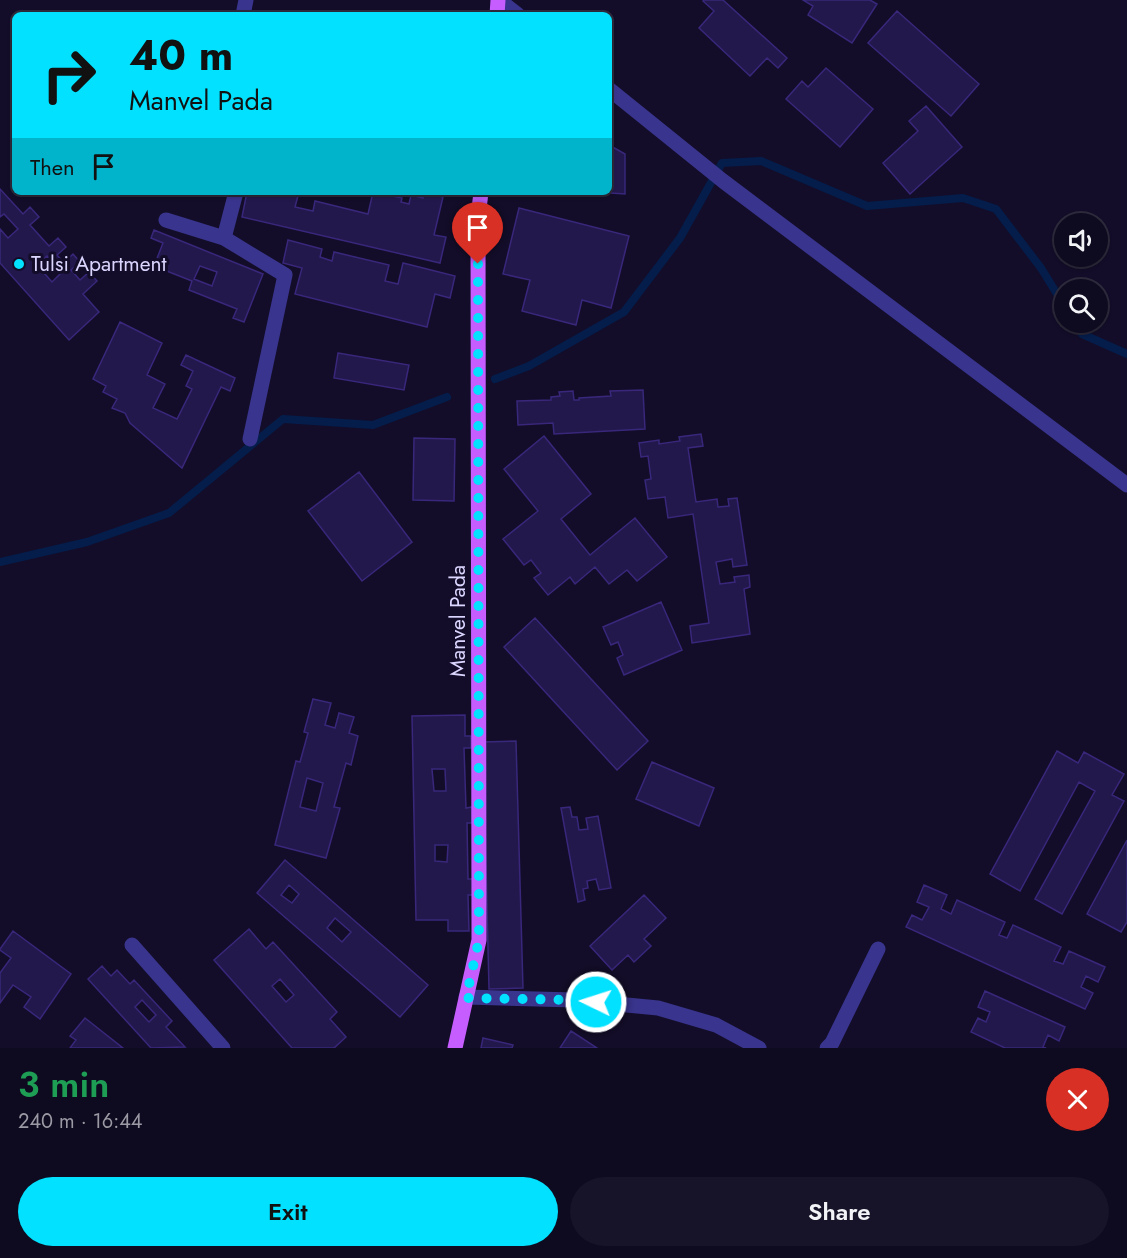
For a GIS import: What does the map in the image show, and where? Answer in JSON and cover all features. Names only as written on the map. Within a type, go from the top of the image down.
[{"type":"main road","name":"Manvel Pada","points":[[455,1048],[479,940],[478,218],[481,195]]},
{"type":"street","points":[[499,0],[514,12]]},
{"type":"street","points":[[612,91],[723,181],[1127,485]]},
{"type":"street","points":[[224,238],[235,195]]},
{"type":"street","points":[[166,220],[224,238],[285,275],[250,439]]},
{"type":"street","points":[[132,945],[223,1048]]},
{"type":"street","points":[[826,1048],[832,1043],[878,949]]},
{"type":"street","points":[[466,998],[575,1000],[658,1008],[716,1025],[759,1048]]},
{"type":"building","points":[[704,0],[723,0],[787,58],[778,68],[767,58],[750,76],[699,28],[714,11]]},
{"type":"building","points":[[803,0],[870,0],[877,4],[852,43],[808,15],[813,6]]},
{"type":"building","points":[[897,11],[979,84],[951,116],[868,43]]},
{"type":"building","points":[[826,68],[873,109],[840,147],[786,99],[802,81],[808,87]]},
{"type":"building","points":[[926,106],[962,147],[910,194],[883,163],[918,131],[909,121]]},
{"type":"building","points":[[612,147],[625,154],[625,194],[612,193]]},
{"type":"building","name":"Tulsi Apartment","points":[[0,189],[23,214],[30,207],[39,217],[30,225],[49,246],[58,238],[66,247],[57,255],[64,263],[73,254],[80,262],[71,270],[80,280],[89,272],[97,281],[83,294],[99,312],[69,340],[0,263],[0,229],[8,238],[18,229],[4,214],[0,217]],"holes":[[[47,256],[62,272],[52,282],[37,265]]]},
{"type":"building","points":[[246,195],[298,195],[295,207],[313,211],[315,201],[368,214],[372,195],[402,198],[401,202],[409,204],[411,195],[423,198],[424,195],[435,195],[443,197],[434,235],[446,237],[440,263],[242,217]]},
{"type":"building","points":[[519,208],[629,236],[611,308],[582,300],[576,325],[522,311],[530,280],[503,274]]},
{"type":"building","points":[[154,230],[263,274],[244,322],[233,318],[237,309],[189,290],[192,281],[154,266],[163,243],[151,238]],"holes":[[[200,266],[217,272],[212,286],[194,279]]]},
{"type":"building","points":[[288,240],[322,249],[320,257],[332,261],[334,252],[389,265],[385,281],[398,284],[403,263],[455,276],[450,298],[435,294],[427,327],[295,294],[302,268],[283,263]]},
{"type":"building","points":[[120,322],[162,343],[147,375],[165,384],[153,408],[177,419],[192,389],[186,386],[193,371],[181,365],[186,355],[235,378],[230,391],[221,387],[182,468],[130,423],[125,413],[112,408],[117,399],[103,392],[106,386],[93,379]]},
{"type":"building","points":[[338,353],[409,365],[404,390],[334,378]]},
{"type":"building","points":[[643,390],[645,429],[554,434],[553,423],[518,425],[517,401],[551,400],[551,397],[560,396],[559,392],[573,391],[574,400],[579,400],[579,398],[611,396],[610,391]]},
{"type":"building","points":[[701,434],[703,446],[688,448],[696,502],[717,499],[718,507],[729,506],[728,499],[737,498],[747,565],[733,567],[732,559],[716,562],[720,584],[735,582],[734,577],[749,575],[750,587],[744,589],[750,634],[692,643],[690,626],[709,623],[693,514],[668,518],[665,497],[648,499],[645,480],[651,479],[648,456],[641,457],[639,443],[659,440],[659,444],[680,441],[679,437]]},
{"type":"building","points":[[544,436],[591,494],[561,519],[590,555],[635,518],[667,557],[637,581],[627,570],[609,584],[595,567],[575,584],[570,577],[548,595],[534,578],[541,573],[531,560],[524,565],[503,539],[538,511],[504,469]]},
{"type":"building","points":[[414,438],[455,439],[454,501],[413,500]]},
{"type":"building","points":[[359,472],[412,542],[362,581],[308,511]]},
{"type":"building","points":[[661,602],[682,650],[624,675],[617,658],[623,655],[618,642],[611,645],[603,627]]},
{"type":"building","points":[[535,618],[648,741],[617,770],[504,647]]},
{"type":"building","points":[[313,699],[331,703],[325,725],[335,728],[339,713],[354,717],[349,733],[358,736],[351,765],[346,763],[334,807],[340,808],[326,858],[275,845],[296,761],[300,762],[308,733],[304,732]],"holes":[[[307,778],[323,783],[316,811],[300,807]]]},
{"type":"building","points":[[465,715],[465,736],[471,736],[471,748],[464,748],[466,808],[472,807],[472,823],[467,823],[468,879],[473,879],[474,895],[468,895],[469,931],[448,931],[448,920],[416,920],[412,716]],"holes":[[[432,769],[445,769],[446,791],[434,791]],[[435,845],[448,845],[447,862],[435,861]]]},
{"type":"building","points":[[516,741],[523,988],[489,989],[483,742]]},
{"type":"building","points":[[1057,751],[1078,763],[1084,752],[1124,774],[1112,795],[1124,801],[1062,914],[1035,899],[1095,791],[1079,782],[1020,891],[990,874]]},
{"type":"building","points":[[652,762],[714,788],[699,826],[636,799]]},
{"type":"building","points":[[570,807],[572,817],[577,817],[579,830],[588,829],[586,818],[598,816],[611,888],[599,890],[596,879],[587,881],[588,888],[583,889],[585,900],[578,902],[561,808]]},
{"type":"building","points":[[1127,840],[1127,922],[1121,932],[1087,914]]},
{"type":"building","points":[[285,860],[428,985],[400,1017],[257,893]],"holes":[[[289,885],[299,894],[292,903],[281,895]],[[335,918],[351,932],[342,942],[327,928]]]},
{"type":"building","points":[[924,885],[947,895],[941,909],[951,914],[957,900],[1005,922],[999,935],[1007,938],[1013,925],[1061,947],[1054,961],[1063,964],[1069,951],[1105,967],[1098,982],[1086,976],[1081,987],[1093,993],[1085,1009],[906,927],[912,915],[922,920],[929,907],[917,902]]},
{"type":"building","points":[[644,895],[666,918],[644,939],[651,946],[634,962],[628,955],[612,970],[590,946]]},
{"type":"building","points":[[249,929],[266,949],[273,942],[337,1012],[330,1019],[346,1037],[334,1048],[292,1048],[214,960]],"holes":[[[280,979],[294,995],[286,1002],[272,986]]]},
{"type":"building","points":[[13,931],[71,974],[40,1019],[24,1007],[31,997],[13,985],[0,1003],[0,973],[11,958],[0,949]]},
{"type":"building","points":[[102,966],[111,976],[117,970],[130,984],[134,980],[172,1021],[166,1027],[185,1047],[151,1048],[88,979]],"holes":[[[142,1000],[156,1015],[149,1022],[135,1007]]]},
{"type":"building","points":[[985,991],[1065,1027],[1059,1041],[1048,1035],[1043,1047],[1046,1048],[1005,1048],[971,1032],[978,1018],[986,1022],[990,1012],[978,1007]]},
{"type":"building","points":[[85,1018],[123,1048],[70,1048],[76,1040],[70,1036]]},
{"type":"building","points":[[571,1031],[597,1048],[560,1048]]},
{"type":"building","points":[[483,1038],[513,1045],[512,1048],[481,1048]]},
{"type":"waterway","points":[[495,379],[529,366],[624,312],[680,238],[722,163],[761,161],[867,206],[963,198],[996,209],[1041,268],[1054,289]]},
{"type":"waterway","points":[[1081,333],[1127,354]]},
{"type":"waterway","points":[[0,562],[87,542],[169,513],[283,419],[373,425],[447,397]]},
{"type":"place","name":"Tulsi Apartment","points":[[19,264]]},
{"type":"route","points":[[478,264],[479,940],[466,998],[596,1002]]}]
